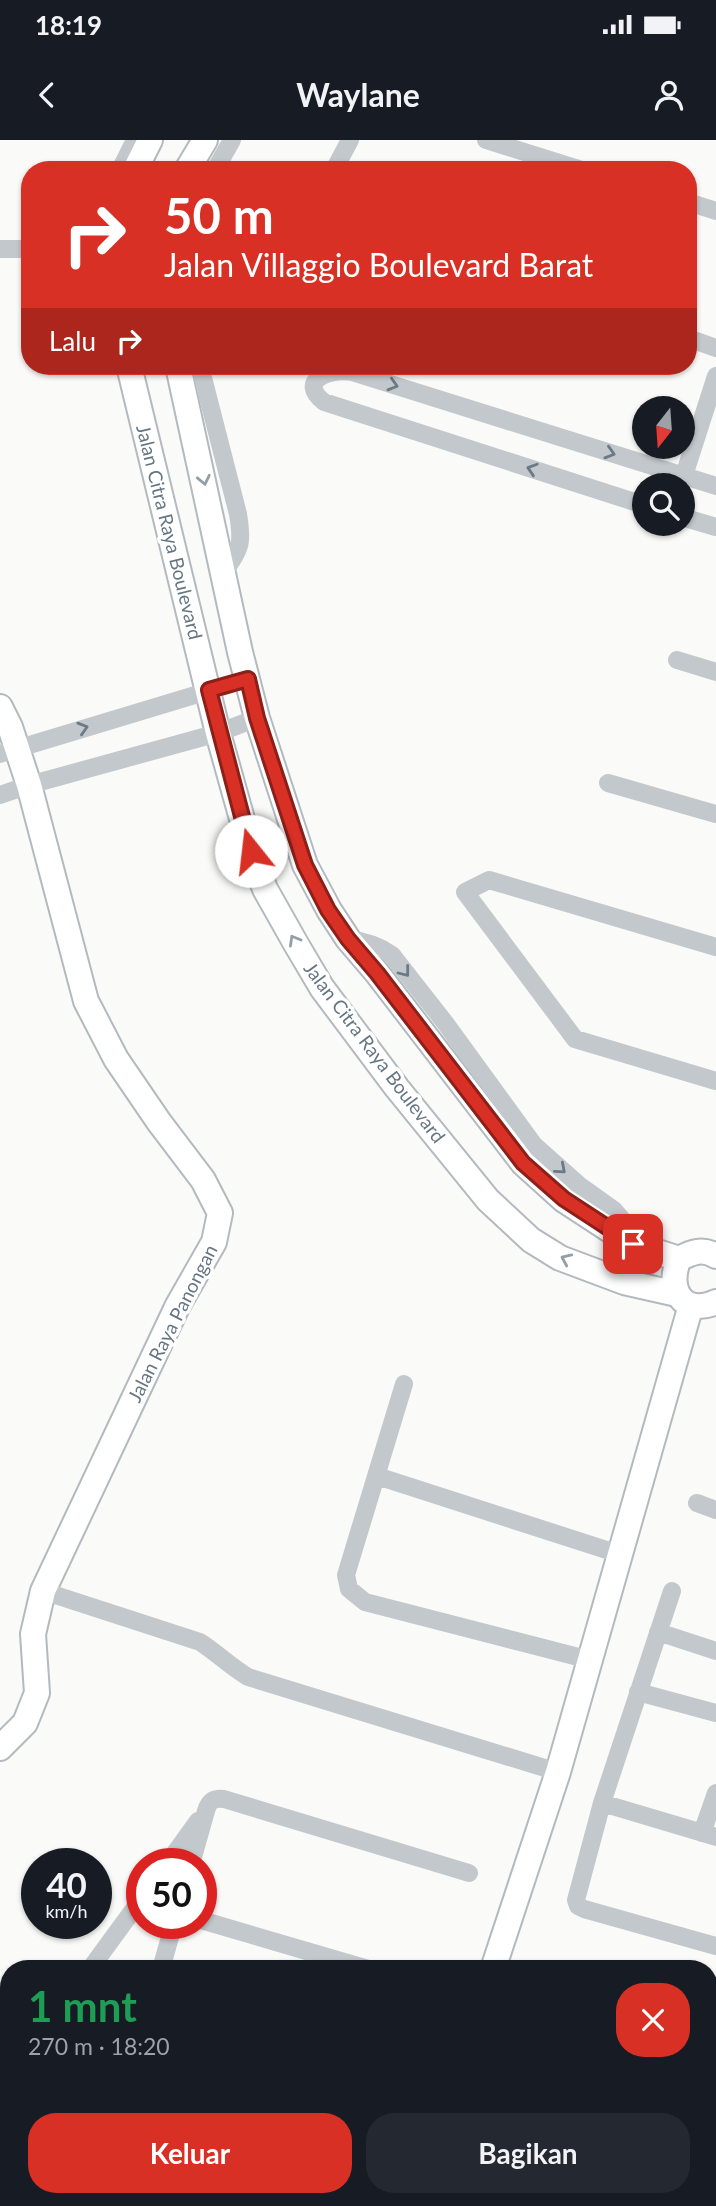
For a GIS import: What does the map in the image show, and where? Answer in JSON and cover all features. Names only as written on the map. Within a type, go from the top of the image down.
[{"type":"main road","points":[[140,161],[150,140]]},
{"type":"main road","points":[[192,161],[205,140]]},
{"type":"main road","name":"Jalan Citra Raya Boulevard","points":[[131,375],[218,733],[261,876],[322,988],[463,1170],[488,1200],[531,1240],[560,1258],[624,1282],[695,1300]]},
{"type":"main road","name":"Jalan Citra Raya Boulevard","points":[[182,375],[206,436],[224,572],[257,718],[305,865],[328,910],[377,973],[451,1051],[564,1199],[633,1244],[679,1259]]},
{"type":"main road","name":"Jalan Raya Panongan","points":[[0,707],[9,751],[29,785],[86,1001],[116,1059],[203,1180],[220,1213],[214,1242],[177,1307],[43,1591],[33,1633],[37,1693],[25,1723],[0,1748]]},
{"type":"main road","points":[[497,1960],[558,1772],[619,1554],[695,1300],[673,1277],[679,1259],[694,1251],[714,1248]]},
{"type":"street","points":[[124,161],[135,140]]},
{"type":"street","points":[[220,161],[232,140]]},
{"type":"street","points":[[339,161],[350,140]]},
{"type":"street","points":[[486,140],[553,161]]},
{"type":"street","points":[[697,205],[716,211]]},
{"type":"street","points":[[0,249],[21,249]]},
{"type":"street","points":[[697,341],[716,348]]},
{"type":"street","points":[[201,375],[206,436]]},
{"type":"street","points":[[322,375],[314,390],[317,397],[324,402],[632,501]]},
{"type":"street","points":[[361,375],[661,473]]},
{"type":"street","points":[[684,473],[716,376]]},
{"type":"street","points":[[695,482],[716,486]]},
{"type":"street","points":[[695,521],[716,527]]},
{"type":"street","points":[[677,660],[716,672]]},
{"type":"street","points":[[9,751],[248,679]]},
{"type":"street","points":[[0,795],[218,733],[257,718]]},
{"type":"street","points":[[608,783],[716,814]]},
{"type":"street","points":[[716,947],[489,880],[465,892],[575,1039],[716,1081]]},
{"type":"street","points":[[404,1384],[346,1575],[349,1588],[365,1602],[590,1660]]},
{"type":"street","points":[[377,1476],[619,1554]]},
{"type":"street","points":[[696,1503],[716,1510]]},
{"type":"street","points":[[43,1591],[200,1642],[248,1677],[558,1772]]},
{"type":"street","points":[[672,1591],[602,1803],[576,1900],[578,1906],[716,1947]]},
{"type":"street","points":[[658,1632],[716,1651]]},
{"type":"street","points":[[638,1692],[716,1713]]},
{"type":"street","points":[[602,1803],[709,1835],[716,1793]]},
{"type":"street","points":[[178,1848],[209,1803],[216,1798],[470,1873]]},
{"type":"street","points":[[195,1848],[205,1811]]},
{"type":"street","points":[[97,1960],[126,1920]]},
{"type":"street","points":[[217,1925],[338,1960]]},
{"type":"street","points":[[163,1960],[169,1939]]},
{"type":"route","points":[[251,851],[218,733],[209,690],[248,679],[257,718],[305,865],[328,910],[523,1163],[564,1199],[633,1244]]}]
